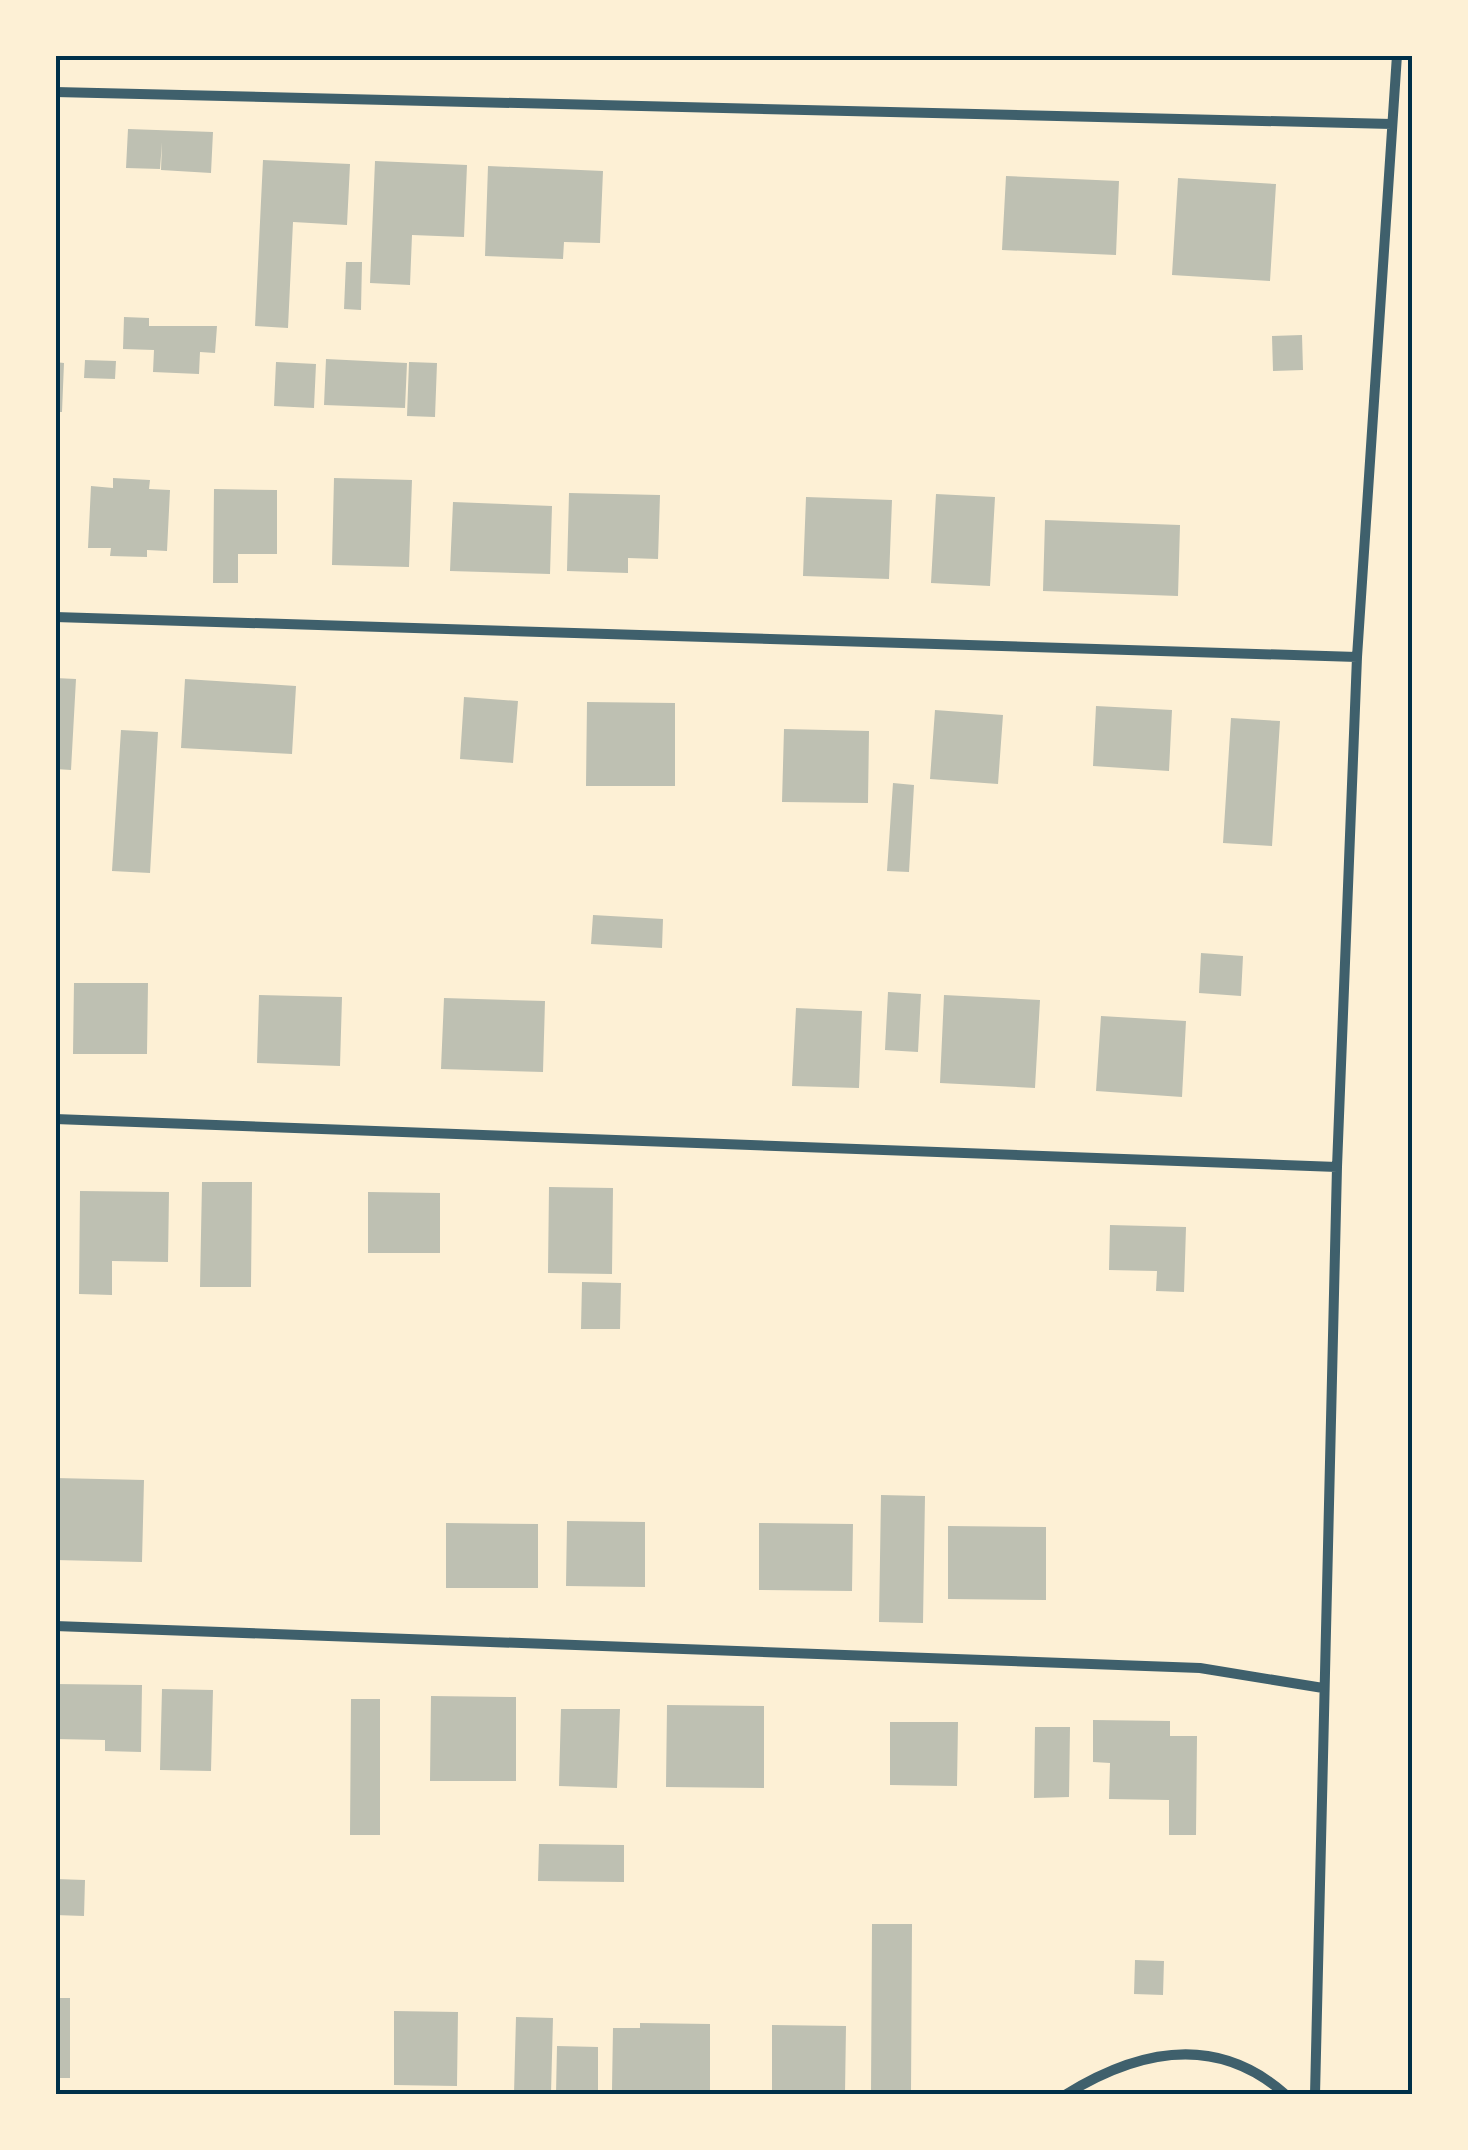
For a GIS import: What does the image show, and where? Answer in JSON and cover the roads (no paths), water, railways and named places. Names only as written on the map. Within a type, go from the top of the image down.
[{"type":"street","points":[[1315,2095],[1337,1167],[1356,657],[1397,55]]},
{"type":"street","points":[[55,92],[1392,124]]},
{"type":"street","points":[[55,616],[1356,657]]},
{"type":"street","points":[[55,1119],[1337,1167]]},
{"type":"street","points":[[55,1626],[1200,1668],[1323,1688]]},
{"type":"street","points":[[1065,2095],[1129,2064],[1168,2053],[1210,2054],[1248,2066],[1286,2095]]}]
